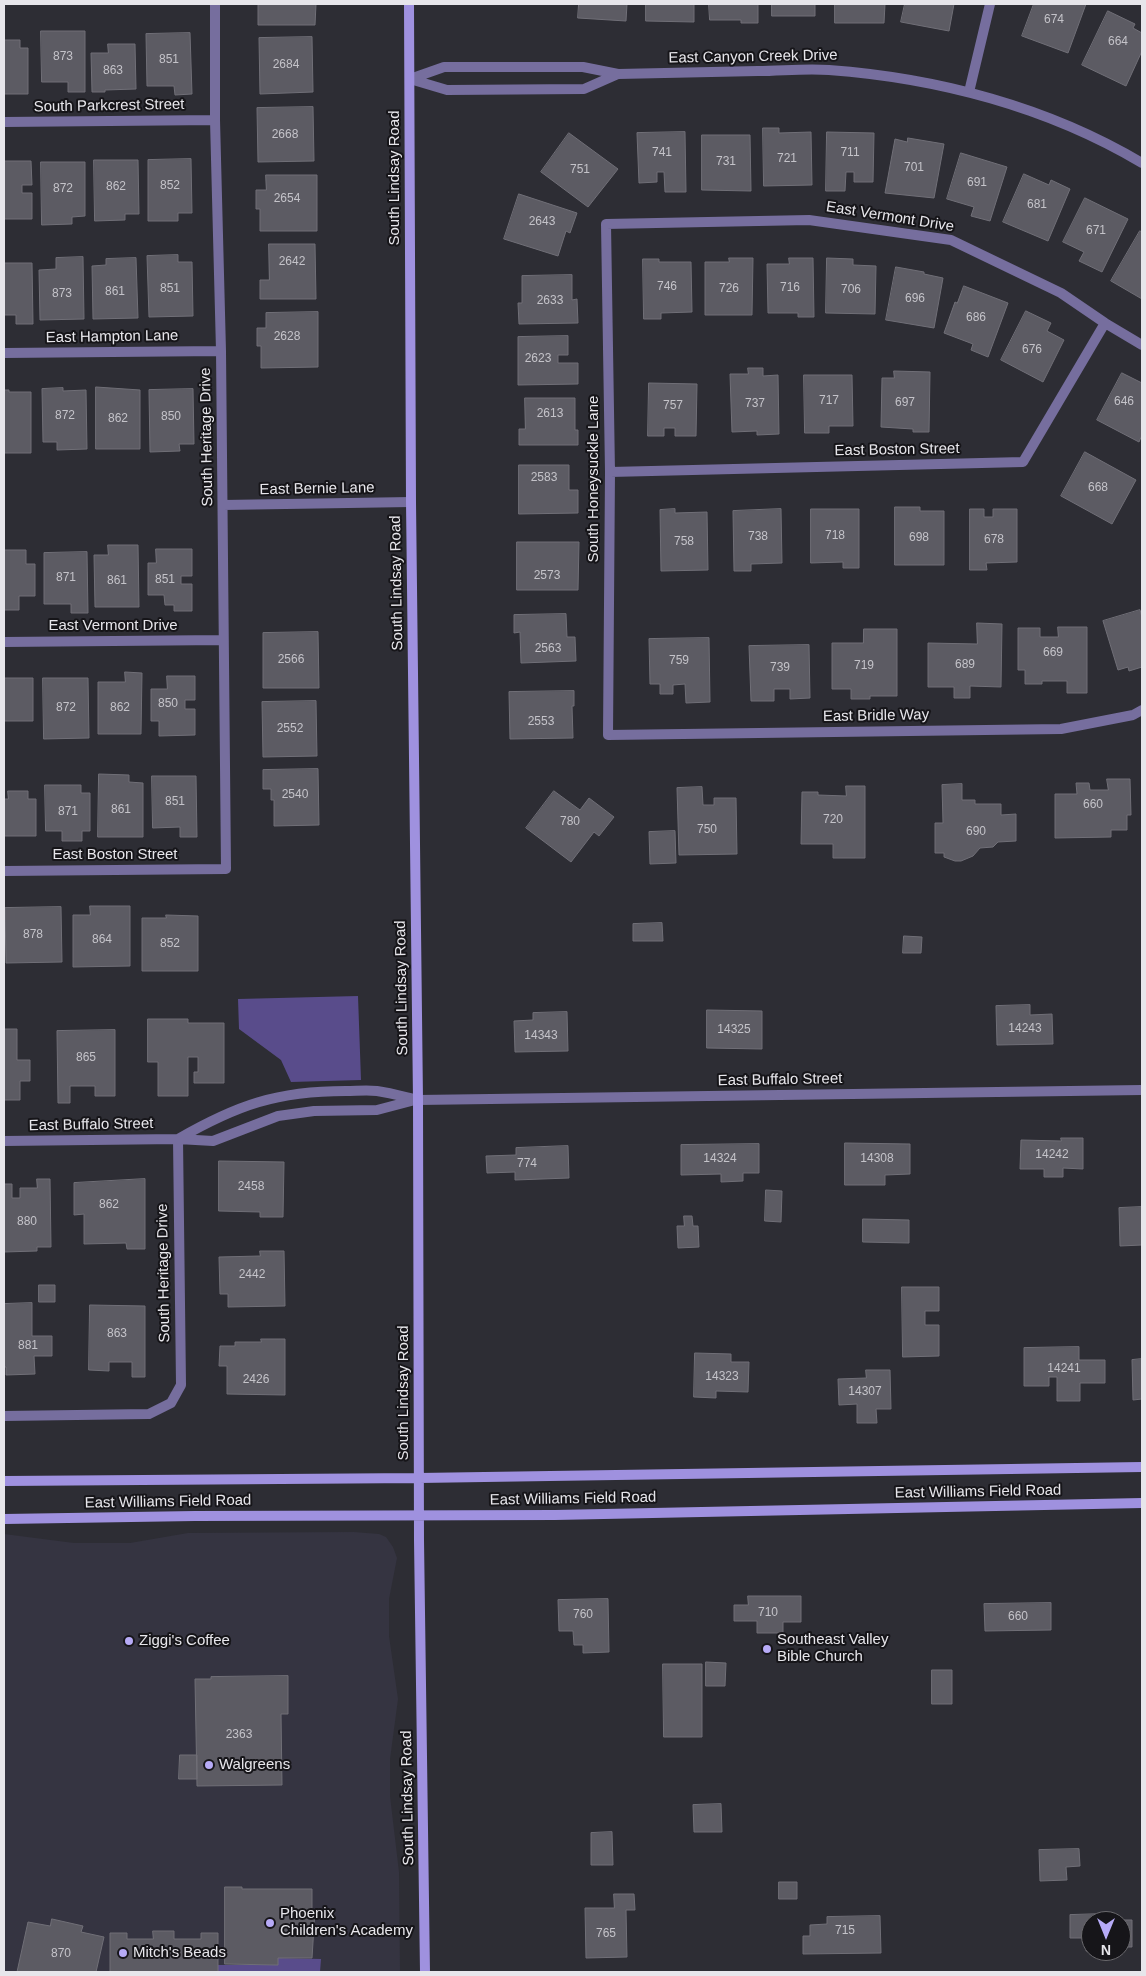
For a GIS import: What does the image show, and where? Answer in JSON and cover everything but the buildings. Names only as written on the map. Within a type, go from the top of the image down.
[{"type":"main road","name":"South Lindsay Road","points":[[409,4],[418,1100],[419,1516],[426,1972]]},
{"type":"main road","name":"East Williams Field Road","points":[[4,1481],[419,1478],[1142,1467]]},
{"type":"main road","name":"East Williams Field Road","points":[[4,1518],[419,1516],[1142,1503]]},
{"type":"street","name":"South Heritage Drive","points":[[214,4],[221,351],[226,870]]},
{"type":"street","points":[[969,92],[990,4]]},
{"type":"street","name":"East Canyon Creek Drive","points":[[410,79],[444,68],[583,67],[618,74],[828,70],[881,76],[969,92],[1061,121],[1119,149],[1142,163]]},
{"type":"street","name":"East Canyon Creek Drive","points":[[410,79],[447,90],[584,89],[618,74]]},
{"type":"street","name":"South Parkcrest Street","points":[[4,122],[215,120]]},
{"type":"street","name":"East Vermont Drive","points":[[606,224],[809,220],[951,240],[1061,294],[1142,345]]},
{"type":"street","name":"South Honeysuckle Lane","points":[[606,224],[610,472],[608,735]]},
{"type":"street","name":"East Boston Street","points":[[610,472],[1023,462],[1105,323]]},
{"type":"street","name":"East Hampton Lane","points":[[4,353],[221,351]]},
{"type":"street","name":"East Bernie Lane","points":[[223,505],[412,502]]},
{"type":"street","name":"East Vermont Drive","points":[[4,642],[223,640]]},
{"type":"street","name":"East Bridle Way","points":[[608,735],[1061,728],[1133,715],[1142,710]]},
{"type":"street","name":"East Boston Street","points":[[4,871],[226,870]]},
{"type":"street","name":"East Buffalo Street","points":[[4,1141],[178,1139],[213,1141],[278,1116],[314,1111],[377,1110],[418,1100],[1142,1090]]},
{"type":"street","name":"East Buffalo Street","points":[[178,1139],[246,1105],[295,1093],[377,1091],[418,1100]]},
{"type":"street","name":"South Heritage Drive","points":[[4,1416],[149,1414],[171,1403],[181,1384],[178,1139]]},
{"type":"shaded area","points":[[358,996],[361,1080],[291,1082],[281,1060],[239,1029],[238,999]]},
{"type":"shaded area","points":[[354,1532],[379,1534],[386,1537],[393,1547],[397,1558],[389,1599],[389,1636],[398,1699],[390,1759],[390,1796],[399,1872],[400,1972],[4,1972],[4,1534],[74,1543],[130,1543],[188,1533]]},
{"type":"shaded area","points":[[278,1958],[321,1959],[320,1972],[218,1972],[218,1965],[278,1965]]},
{"type":"place","name":"Ziggi's Coffee","points":[[129,1641]]},
{"type":"place","name":"Southeast Valley Bible Church","points":[[767,1649]]},
{"type":"place","name":"Walgreens","points":[[209,1765]]},
{"type":"place","name":"Phoenix Children's Academy","points":[[270,1923]]},
{"type":"place","name":"Mitch's Beads","points":[[123,1953]]}]
